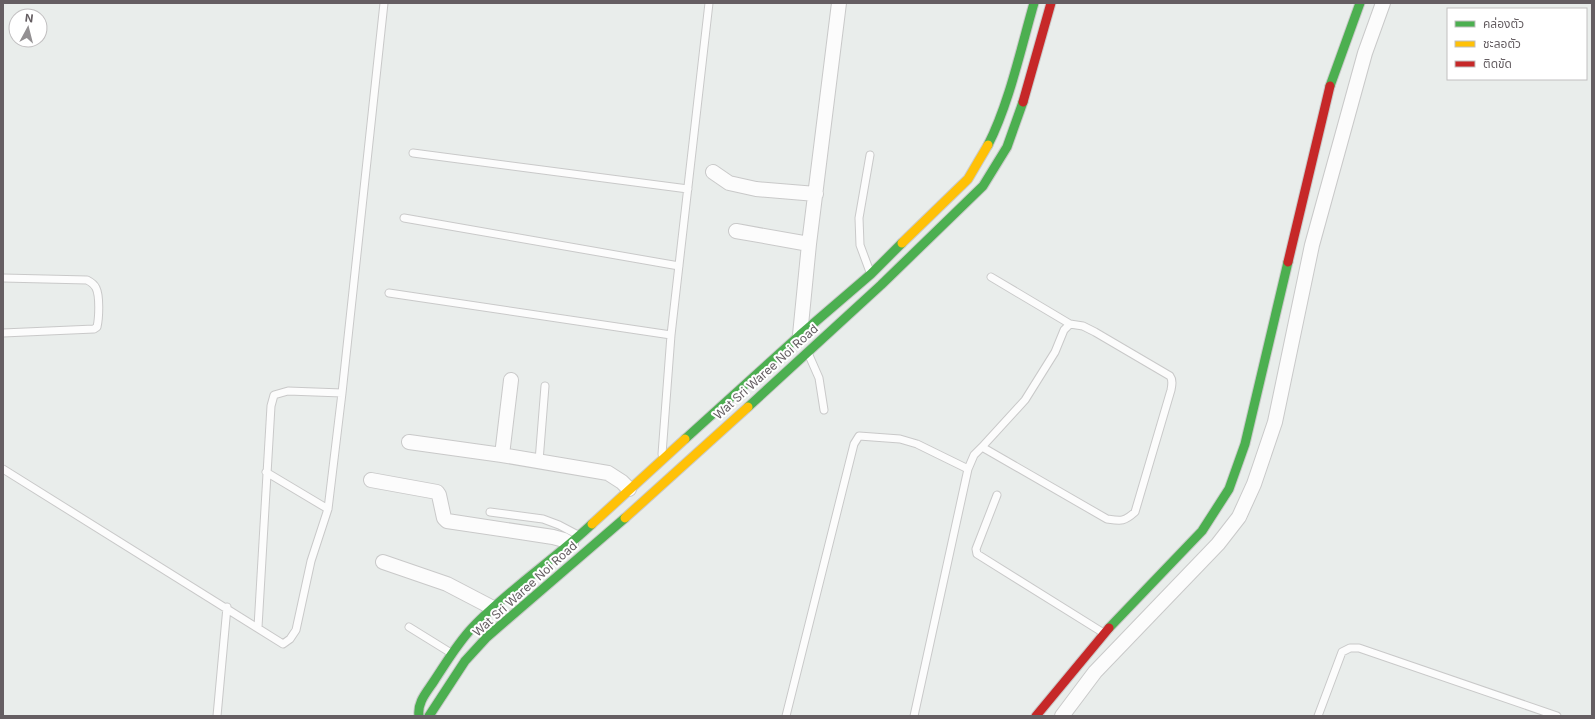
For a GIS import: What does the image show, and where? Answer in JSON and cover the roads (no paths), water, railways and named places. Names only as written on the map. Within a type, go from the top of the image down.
[{"type":"main road","name":"Wat Sri Waree Noi Road","points":[[419,716],[418,708],[420,704],[452,653],[471,629],[575,540],[629,489],[800,335],[871,274],[968,179],[994,133],[1005,102],[1034,3]]},
{"type":"main road","name":"Wat Sri Waree Noi Road","points":[[429,716],[465,661],[487,637],[640,504],[881,285],[983,186],[1009,142],[1022,109],[1051,3]]},
{"type":"main road","points":[[1036,716],[1104,633],[1202,531],[1229,489],[1245,444],[1331,82],[1360,3]]},
{"type":"street","points":[[800,335],[809,244],[840,3]]},
{"type":"street","points":[[1062,716],[1095,672],[1218,544],[1239,517],[1254,484],[1275,422],[1312,245],[1365,53],[1383,3]]},
{"type":"street","points":[[713,172],[729,183],[756,189],[816,194]]},
{"type":"street","points":[[736,231],[809,244]]},
{"type":"street","points":[[1293,240],[1312,245]]},
{"type":"street","points":[[502,455],[511,380]]},
{"type":"street","points":[[409,442],[502,455],[608,473],[622,482],[629,489]]},
{"type":"street","points":[[371,480],[437,492],[444,518],[447,520],[564,540],[575,540]]},
{"type":"street","points":[[383,562],[446,584],[494,608]]},
{"type":"lane","points":[[3,470],[227,607],[284,644],[290,639],[296,630],[312,561],[328,509],[384,3]]},
{"type":"lane","points":[[662,460],[671,334],[709,3]]},
{"type":"lane","points":[[413,153],[688,189]]},
{"type":"lane","points":[[870,155],[859,218],[860,245],[871,274]]},
{"type":"lane","points":[[404,218],[679,266]]},
{"type":"lane","points":[[982,447],[1107,520],[1126,520],[1134,512],[1172,385],[1172,378],[1170,376],[1084,326],[1070,324],[990,277]]},
{"type":"lane","points":[[3,278],[87,280],[93,283],[97,290],[99,318],[97,327],[94,329],[3,333]]},
{"type":"lane","points":[[389,293],[671,334]]},
{"type":"lane","points":[[914,716],[968,470],[974,455],[1025,400],[1055,352],[1064,330],[1070,324]]},
{"type":"lane","points":[[807,351],[819,378],[824,410]]},
{"type":"lane","points":[[539,461],[545,386]]},
{"type":"lane","points":[[258,627],[266,472],[271,406],[274,395],[288,391],[342,393]]},
{"type":"lane","points":[[786,716],[856,438],[859,436],[900,439],[917,444],[968,470]]},
{"type":"lane","points":[[266,472],[328,509]]},
{"type":"lane","points":[[997,494],[976,549],[977,554],[1104,633]]},
{"type":"lane","points":[[490,512],[543,519],[559,525],[575,540]]},
{"type":"lane","points":[[218,716],[227,607]]},
{"type":"lane","points":[[409,627],[452,653]]},
{"type":"lane","points":[[1318,716],[1342,652],[1350,648],[1359,648],[1556,716]]}]
